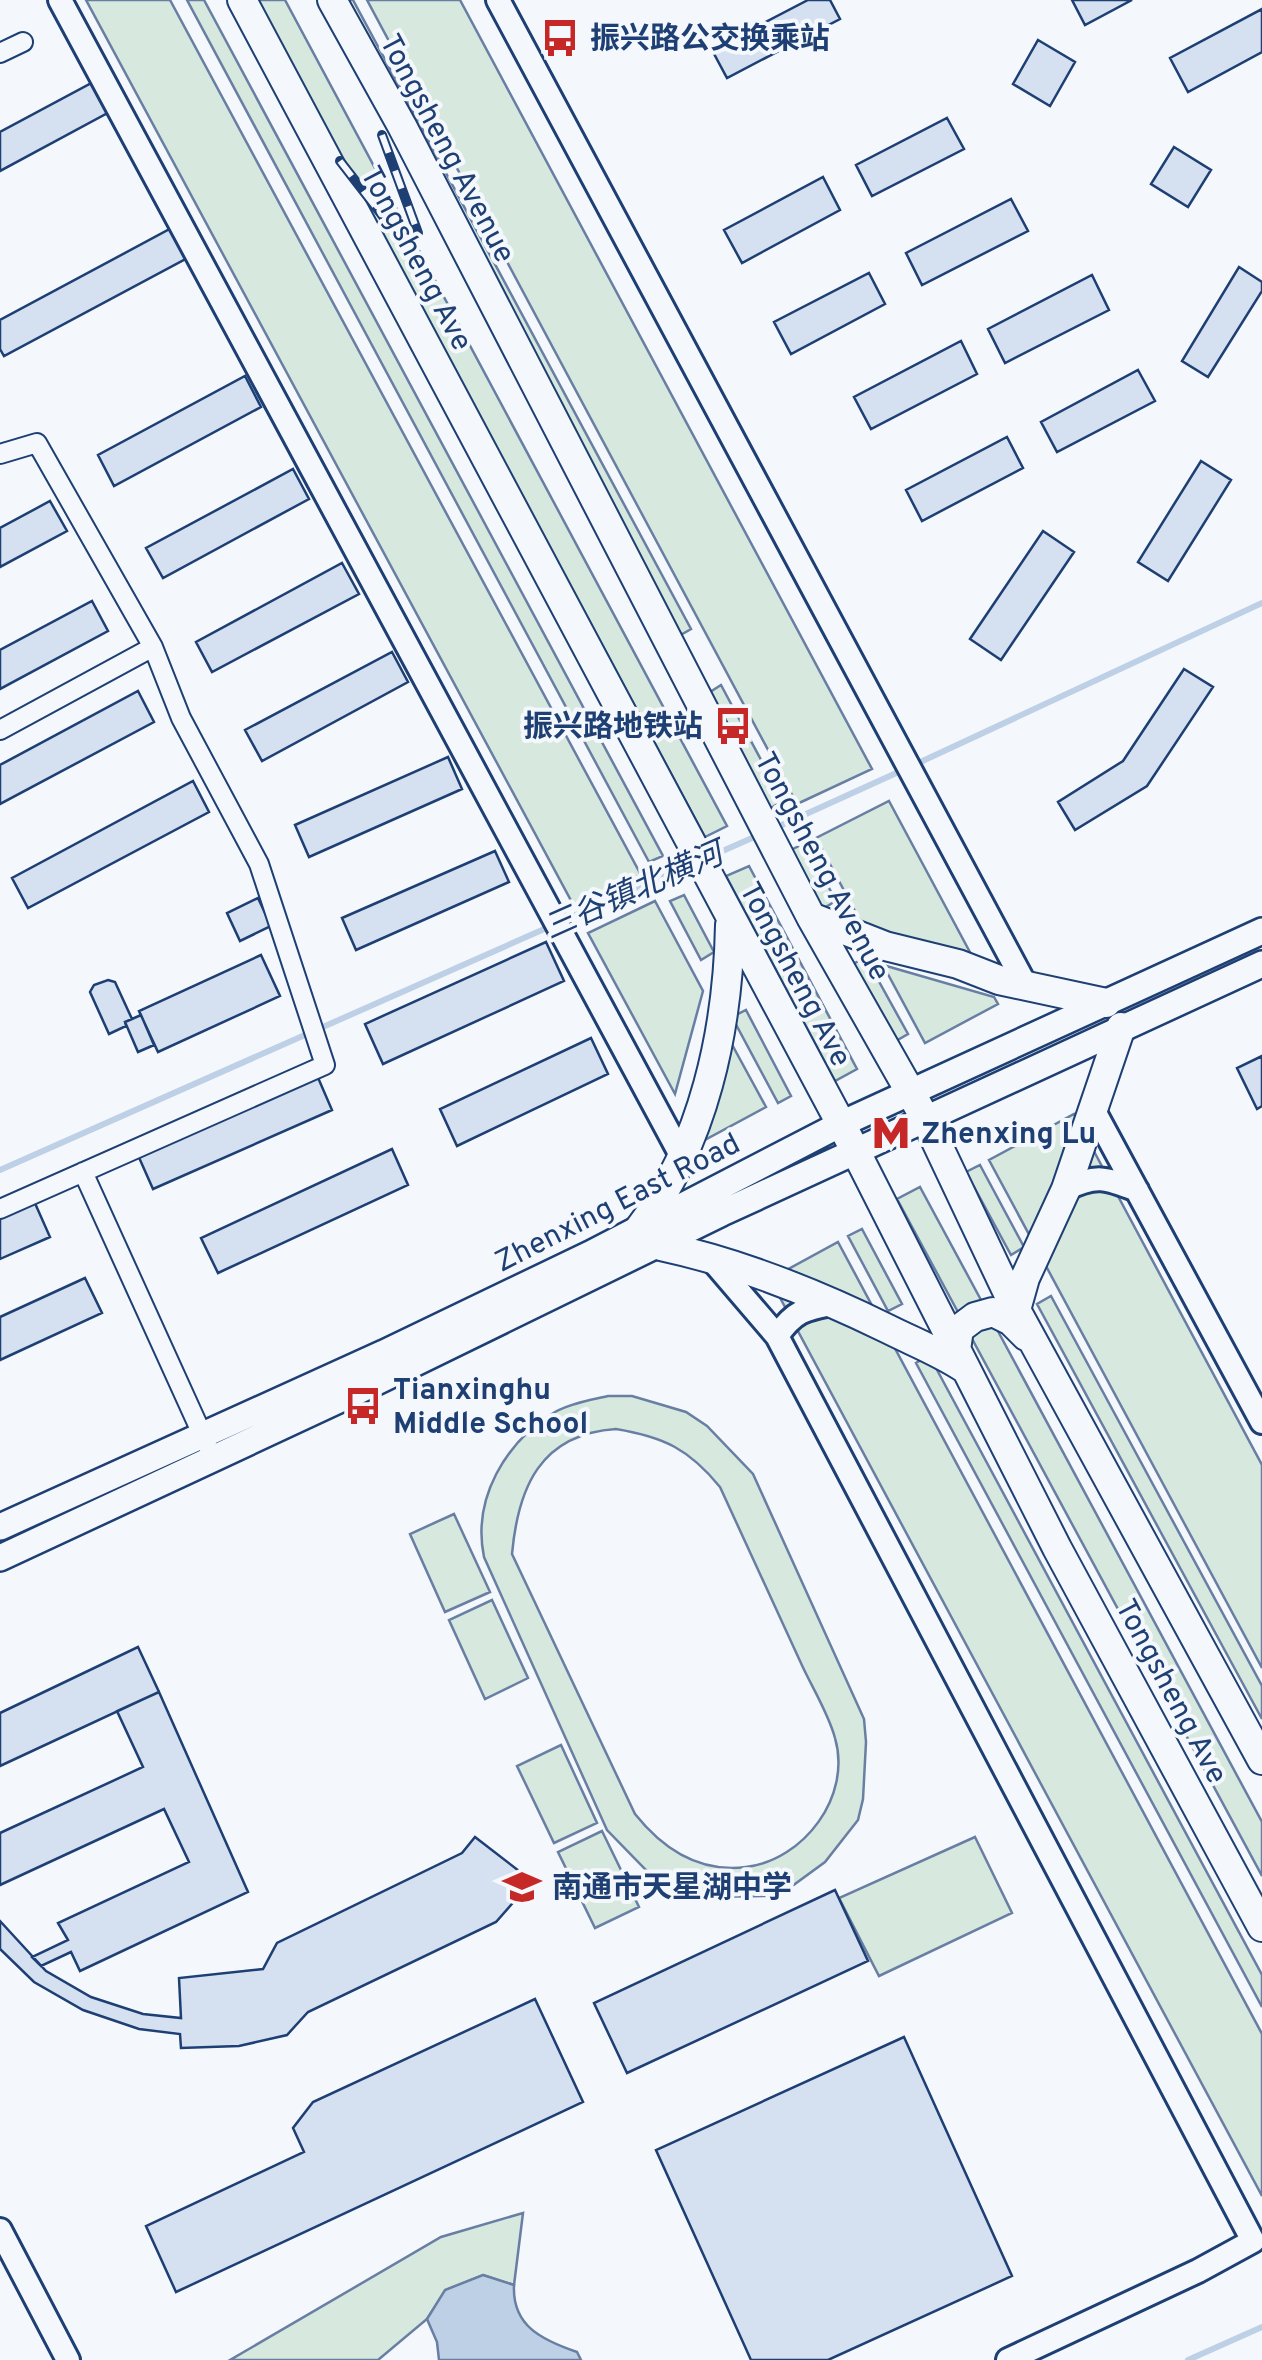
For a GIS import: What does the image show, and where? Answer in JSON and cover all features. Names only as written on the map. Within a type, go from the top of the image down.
[{"type":"main road","name":"Tongsheng Ave","points":[[242,0],[856,1152],[1057,1548],[1262,1927]]},
{"type":"main road","name":"Tongsheng Avenue","points":[[332,0],[402,126],[811,917],[919,1106],[1016,1310],[1262,1760]]},
{"type":"main road","points":[[811,917],[884,946],[958,964],[1114,1015],[1094,1111],[1016,1310]]},
{"type":"main road","points":[[730,918],[723,1025],[709,1083],[650,1237],[836,1303],[961,1360],[959,1329],[975,1317],[993,1312],[1011,1320],[1034,1344]]},
{"type":"main road","name":"Zhenxing East Road","points":[[0,1558],[384,1353],[650,1237],[722,1213],[856,1152],[919,1106],[1114,1015],[1262,930]]},
{"type":"main road","name":"Zhenxing East Road","points":[[1114,1015],[1262,964]]},
{"type":"main road","name":"Zhenxing East Road","points":[[650,1237],[839,1125],[919,1106]]},
{"type":"main road","name":"Zhenxing East Road","points":[[0,1527],[208,1447]]},
{"type":"street","points":[[60,0],[682,1156]]},
{"type":"street","points":[[498,0],[1026,986]]},
{"type":"street","points":[[0,53],[22,42]]},
{"type":"street","points":[[0,454],[37,443],[154,648],[181,718],[259,864],[325,1064],[0,1208]]},
{"type":"street","points":[[0,730],[154,648]]},
{"type":"street","points":[[1094,1111],[1262,1422]]},
{"type":"street","points":[[82,1172],[208,1447]]},
{"type":"street","points":[[1066,1189],[1086,1179],[1107,1178],[1137,1190]]},
{"type":"street","points":[[709,1257],[777,1336],[1257,2248],[1198,2271],[1008,2360]]},
{"type":"street","points":[[777,1336],[791,1316],[836,1303]]},
{"type":"street","points":[[0,2230],[68,2360]]},
{"type":"shaded area","points":[[86,0],[170,0],[641,875],[574,906]]},
{"type":"shaded area","points":[[187,0],[204,0],[663,856],[649,862]]},
{"type":"shaded area","points":[[256,0],[285,0],[727,826],[705,837]]},
{"type":"shaded area","points":[[335,0],[353,0],[691,629],[677,637]]},
{"type":"shaded area","points":[[367,0],[460,0],[872,769],[797,804]]},
{"type":"shaded area","points":[[721,685],[783,801],[769,809],[707,694]]},
{"type":"shaded area","points":[[889,801],[972,956],[863,926],[816,838]]},
{"type":"shaded area","points":[[805,843],[836,901],[822,909],[791,850]]},
{"type":"shaded area","points":[[749,866],[857,1069],[835,1081],[726,876]]},
{"type":"shaded area","points":[[684,895],[714,952],[701,960],[670,901]]},
{"type":"shaded area","points":[[655,901],[703,991],[675,1094],[588,933]]},
{"type":"shaded area","points":[[866,958],[908,1034],[894,1042],[852,964]]},
{"type":"shaded area","points":[[883,965],[994,997],[998,1004],[925,1043]]},
{"type":"shaded area","points":[[746,1010],[791,1096],[778,1103],[732,1017]]},
{"type":"shaded area","points":[[729,1039],[766,1107],[701,1142]]},
{"type":"shaded area","points":[[1074,1114],[1262,1465],[1262,1668],[989,1160]]},
{"type":"shaded area","points":[[980,1165],[1024,1247],[1011,1255],[966,1172]]},
{"type":"shaded area","points":[[920,1187],[981,1300],[959,1314],[897,1199]]},
{"type":"shaded area","points":[[862,1229],[902,1304],[888,1311],[848,1236]]},
{"type":"shaded area","points":[[838,1242],[1262,2034],[1262,2196],[770,1279]]},
{"type":"shaded area","points":[[1051,1296],[1262,1686],[1262,1719],[1037,1304]]},
{"type":"shaded area","points":[[993,1322],[1262,1822],[1262,1876],[970,1335]]},
{"type":"shaded area","points":[[929,1355],[1262,1975],[1262,2007],[916,1363]]},
{"type":"shaded area","points":[[608,1396],[632,1396],[686,1412],[707,1426],[753,1474],[864,1719],[863,1799],[858,1820],[825,1862],[788,1889],[765,1896],[709,1897],[672,1886],[646,1870],[607,1830],[484,1557],[483,1514],[496,1474],[507,1456],[537,1424],[555,1412]],"holes":[[[616,1429],[686,1454],[720,1487],[835,1738],[838,1760],[830,1802],[804,1838],[767,1862],[729,1868],[698,1862],[670,1848],[635,1814],[512,1554],[520,1507],[538,1469],[551,1453],[590,1433]]]},
{"type":"shaded area","points":[[454,1514],[490,1592],[445,1612],[410,1534]]},
{"type":"shaded area","points":[[492,1600],[528,1678],[485,1699],[449,1620]]},
{"type":"shaded area","points":[[561,1745],[597,1823],[554,1843],[517,1766]]},
{"type":"shaded area","points":[[602,1831],[639,1907],[595,1928],[558,1852]]},
{"type":"shaded area","points":[[975,1837],[1012,1913],[879,1976],[839,1898]]},
{"type":"shaded area","points":[[523,2213],[514,2285],[483,2275],[446,2290],[427,2319],[378,2360],[230,2360],[441,2237]]},
{"type":"water","points":[[483,2275],[514,2285],[518,2311],[524,2321],[541,2336],[577,2352],[581,2360],[439,2360],[437,2342],[427,2319],[445,2290]]},
{"type":"building","points":[[808,0],[830,0],[840,19],[727,78],[712,50]]},
{"type":"building","points":[[1072,0],[1132,0],[1085,25]]},
{"type":"building","points":[[1262,9],[1262,52],[1188,92],[1170,58]]},
{"type":"building","points":[[1038,40],[1075,62],[1050,106],[1013,84]]},
{"type":"building","points":[[99,79],[115,109],[0,171],[0,132]]},
{"type":"building","points":[[947,118],[964,149],[872,196],[856,165]]},
{"type":"building","points":[[1174,147],[1211,170],[1188,207],[1151,184]]},
{"type":"building","points":[[823,177],[840,210],[742,263],[724,230]]},
{"type":"building","points":[[1011,199],[1028,231],[922,285],[906,253]]},
{"type":"building","points":[[179,224],[195,254],[4,356],[0,349],[0,320]]},
{"type":"building","points":[[1239,267],[1262,282],[1262,291],[1208,377],[1182,361]]},
{"type":"building","points":[[869,273],[885,304],[791,354],[774,322]]},
{"type":"building","points":[[1092,275],[1109,310],[1005,363],[988,329]]},
{"type":"building","points":[[961,341],[977,374],[871,429],[854,397]]},
{"type":"building","points":[[1138,370],[1155,401],[1057,452],[1041,422]]},
{"type":"building","points":[[245,376],[261,407],[114,486],[98,455]]},
{"type":"building","points":[[1007,437],[1023,468],[922,521],[906,490]]},
{"type":"building","points":[[1201,461],[1231,480],[1168,581],[1138,562]]},
{"type":"building","points":[[293,469],[309,499],[163,578],[146,548]]},
{"type":"building","points":[[50,501],[67,531],[0,567],[0,528]]},
{"type":"building","points":[[1043,531],[1074,552],[1001,660],[970,639]]},
{"type":"building","points":[[342,563],[359,594],[212,672],[196,642]]},
{"type":"building","points":[[92,601],[108,631],[0,689],[0,650]]},
{"type":"building","points":[[392,652],[408,682],[262,761],[245,730]]},
{"type":"building","points":[[1184,669],[1213,687],[1147,786],[1075,830],[1058,802],[1123,761]]},
{"type":"building","points":[[138,691],[154,722],[0,804],[0,765]]},
{"type":"building","points":[[448,757],[462,789],[309,857],[295,825]]},
{"type":"building","points":[[193,781],[209,812],[28,908],[12,878]]},
{"type":"building","points":[[495,851],[509,882],[356,950],[342,918]]},
{"type":"building","points":[[258,898],[271,926],[240,941],[227,913]]},
{"type":"building","points":[[546,942],[564,981],[383,1064],[365,1024]]},
{"type":"building","points":[[261,955],[280,996],[158,1052],[139,1011]]},
{"type":"building","points":[[115,982],[132,1019],[109,1034],[90,992],[94,985]]},
{"type":"building","points":[[141,1015],[154,1045],[138,1052],[125,1022]]},
{"type":"building","points":[[591,1038],[608,1074],[457,1146],[440,1109]]},
{"type":"building","points":[[1262,1056],[1262,1106],[1257,1109],[1237,1068]]},
{"type":"building","points":[[316,1073],[332,1110],[153,1189],[137,1153]]},
{"type":"building","points":[[392,1149],[408,1185],[218,1273],[201,1238]]},
{"type":"building","points":[[34,1201],[50,1237],[0,1259],[0,1216]]},
{"type":"building","points":[[85,1278],[102,1313],[0,1360],[0,1317]]},
{"type":"building","points":[[138,1647],[159,1692],[0,1766],[0,1713]]},
{"type":"building","points":[[159,1692],[248,1892],[80,1971],[71,1952],[41,1966],[32,1957],[68,1940],[58,1923],[189,1862],[164,1809],[0,1885],[0,1833],[143,1767],[117,1711]]},
{"type":"building","points":[[475,1837],[532,1881],[496,1922],[308,2012],[287,2035],[239,2046],[181,2048],[180,2034],[139,2029],[83,2010],[34,1982],[0,1949],[0,1921],[46,1971],[91,1997],[143,2014],[181,2018],[179,1978],[263,1969],[277,1943],[462,1853]]},
{"type":"building","points":[[835,1890],[868,1961],[627,2073],[594,2003]]},
{"type":"building","points":[[535,1999],[583,2102],[176,2292],[146,2226],[304,2152],[293,2128],[313,2102]]},
{"type":"building","points":[[904,2037],[1012,2276],[828,2360],[751,2360],[656,2150]]},
{"type":"waterway","name":"三谷镇北横河","points":[[914,765],[1262,603]]},
{"type":"waterway","name":"三谷镇北横河","points":[[773,829],[903,770]]},
{"type":"waterway","name":"三谷镇北横河","points":[[709,857],[761,834]]},
{"type":"waterway","name":"三谷镇北横河","points":[[562,921],[693,864]]},
{"type":"waterway","name":"三谷镇北横河","points":[[0,1170],[551,926]]},
{"type":"waterway","points":[[1188,2360],[1262,2327]]},
{"type":"railway","points":[[382,135],[418,233]]},
{"type":"railway","points":[[340,161],[399,237]]},
{"type":"place","name":"振兴路公交换乘站","points":[[560,38]]},
{"type":"place","name":"振兴路地铁站","points":[[733,726]]},
{"type":"place","name":"Zhenxing Lu","points":[[891,1133]]},
{"type":"place","name":"Tianxinghu Middle School","points":[[363,1406]]},
{"type":"place","name":"南通市天星湖中学","points":[[522,1887]]}]
